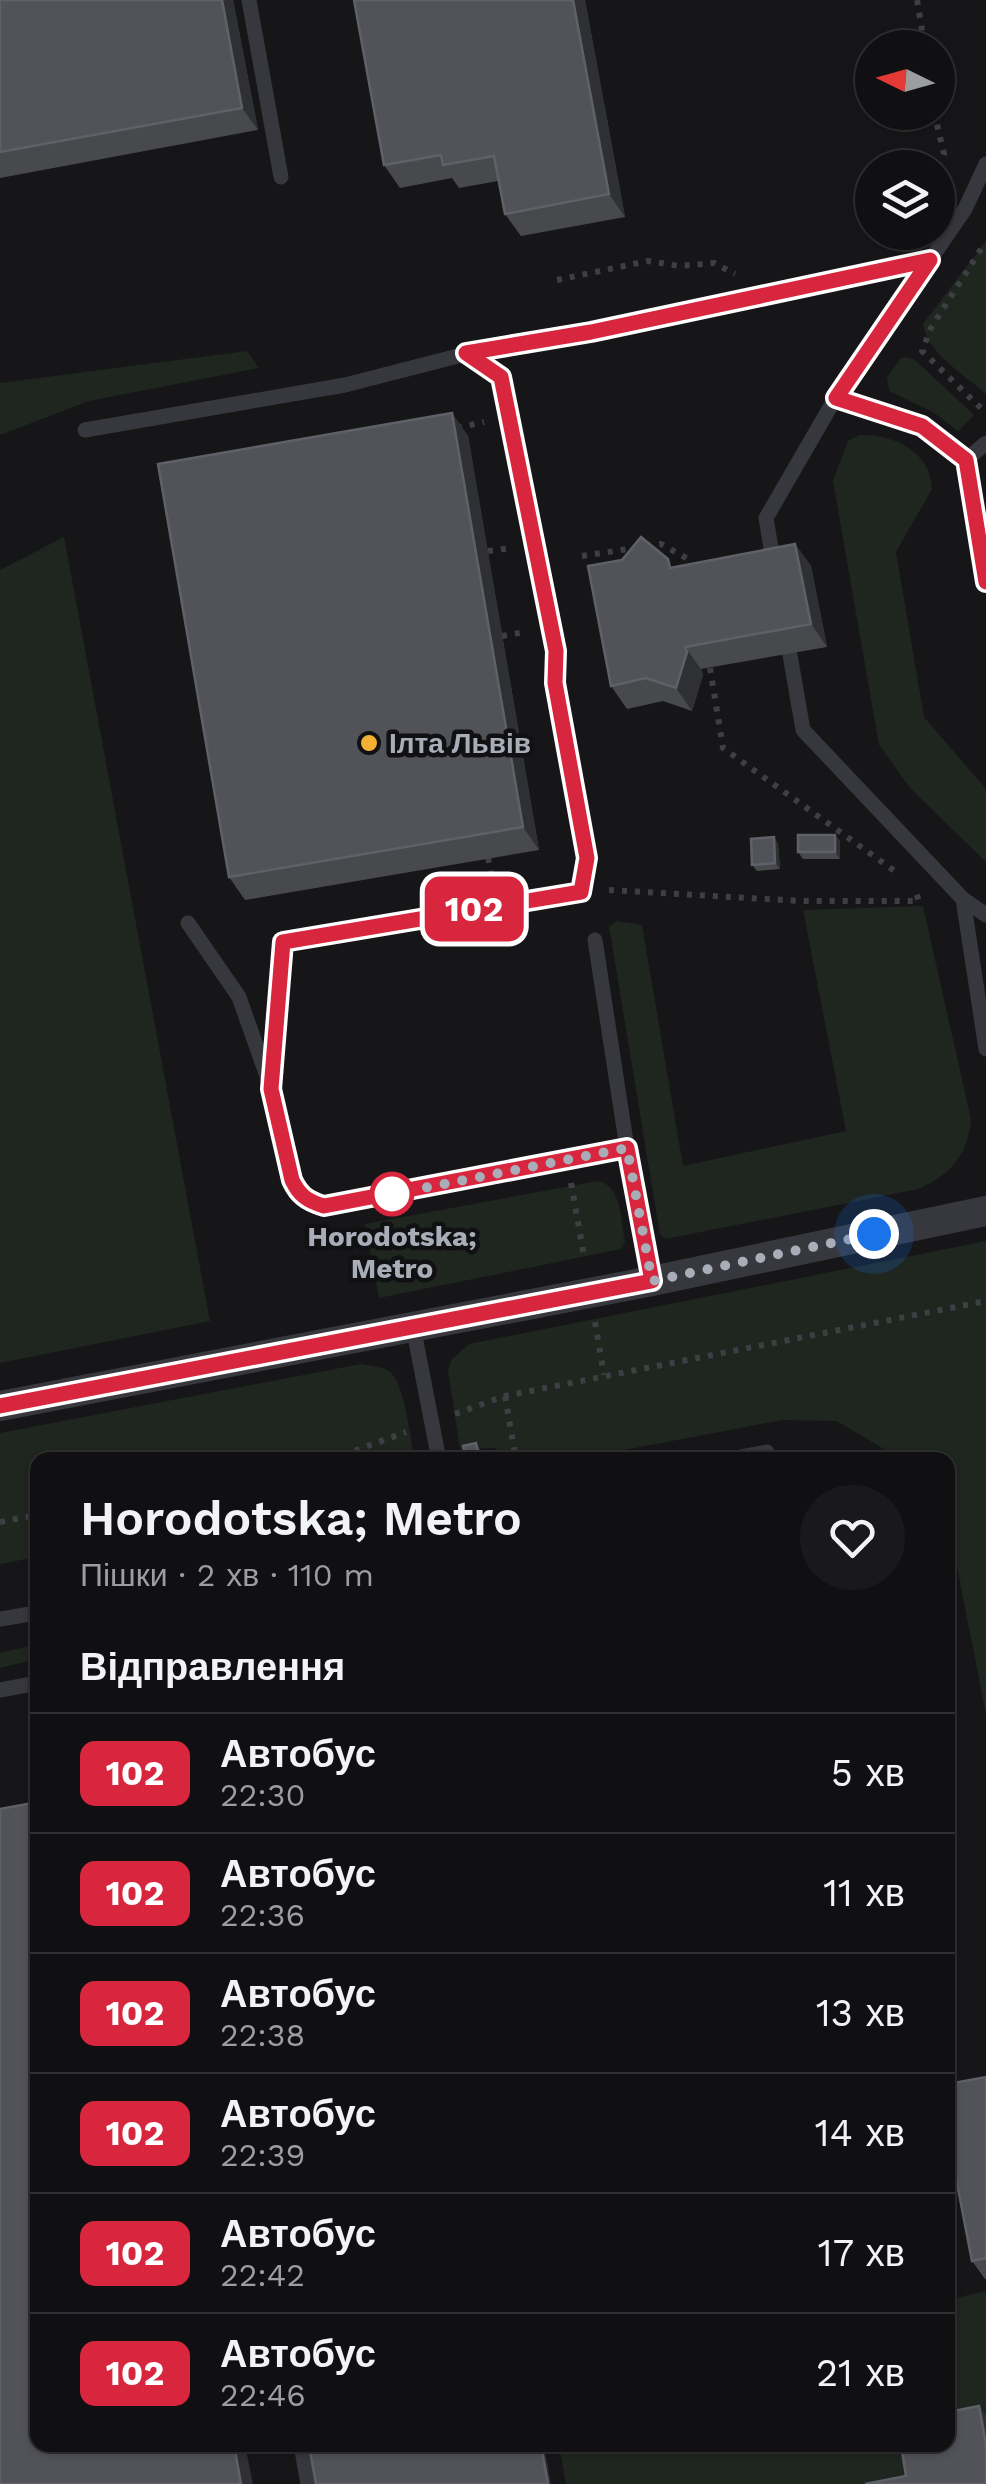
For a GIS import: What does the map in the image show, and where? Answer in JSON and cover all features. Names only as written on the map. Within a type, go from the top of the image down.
[{"type":"street","points":[[0,1406],[652,1281],[986,1211]]},
{"type":"lane","points":[[249,0],[281,177]]},
{"type":"lane","points":[[775,574],[766,518],[836,398],[965,209],[986,164]]},
{"type":"lane","points":[[85,430],[344,386],[466,353],[591,332],[930,260]]},
{"type":"lane","points":[[271,1089],[283,942],[581,892],[587,858],[555,683],[556,651],[509,414],[501,377],[466,353]]},
{"type":"lane","points":[[836,398],[922,426],[966,460],[986,582]]},
{"type":"lane","points":[[966,460],[986,443]]},
{"type":"lane","points":[[790,655],[803,730],[963,899],[986,915]]},
{"type":"lane","points":[[963,899],[986,1048]]},
{"type":"lane","points":[[188,922],[239,996],[271,1089],[292,1180],[309,1201],[324,1206],[627,1148]]},
{"type":"lane","points":[[595,940],[652,1281]]},
{"type":"lane","points":[[413,1326],[437,1452]]},
{"type":"lane","points":[[0,1620],[30,1614]]},
{"type":"lane","points":[[0,1690],[30,1684]]},
{"type":"lane","points":[[302,2452],[308,2484]]},
{"type":"path","points":[[917,0],[923,30]]},
{"type":"path","points":[[981,249],[931,328],[922,351],[986,412]]},
{"type":"path","points":[[557,280],[648,261],[679,266],[714,263],[747,281]]},
{"type":"path","points":[[446,430],[497,420]]},
{"type":"path","points":[[582,556],[661,544],[690,560],[694,575]]},
{"type":"path","points":[[488,551],[518,547]]},
{"type":"path","points":[[502,636],[532,631]]},
{"type":"path","points":[[710,668],[722,748],[898,873]]},
{"type":"path","points":[[488,858],[495,889]]},
{"type":"path","points":[[581,892],[636,890],[802,900],[919,901],[912,883]]},
{"type":"path","points":[[568,1160],[584,1256]]},
{"type":"path","points":[[455,1414],[505,1396],[986,1301]]},
{"type":"path","points":[[594,1319],[604,1375]]},
{"type":"path","points":[[505,1396],[515,1452]]},
{"type":"path","points":[[351,1452],[409,1431]]},
{"type":"path","points":[[0,1522],[30,1516]]},
{"type":"shaded area","points":[[986,241],[986,394],[939,354],[923,324]]},
{"type":"shaded area","points":[[247,351],[259,368],[89,401],[0,435],[0,383]]},
{"type":"shaded area","points":[[907,357],[974,415],[958,431],[933,412],[889,391],[887,377],[901,358]]},
{"type":"shaded area","points":[[859,435],[885,438],[908,447],[925,464],[930,476],[932,489],[896,552],[924,717],[986,789],[986,862],[910,788],[879,745],[833,481],[848,441]]},
{"type":"shaded area","points":[[64,537],[210,1321],[0,1363],[0,570]]},
{"type":"shaded area","points":[[923,906],[971,1119],[966,1144],[955,1163],[918,1189],[666,1239],[660,1235],[609,926],[617,921],[642,925],[683,1166],[846,1131],[803,910]]},
{"type":"shaded area","points":[[598,1181],[612,1189],[616,1197],[625,1242],[621,1249],[379,1298],[365,1224]]},
{"type":"shaded area","points":[[986,1241],[986,1714],[955,1557],[955,1452],[889,1452],[837,1421],[782,1420],[614,1452],[460,1449],[448,1370],[452,1359],[469,1344]]},
{"type":"shaded area","points":[[361,1364],[385,1369],[397,1381],[413,1452],[30,1452],[30,1558],[0,1564],[0,1433]]},
{"type":"shaded area","points":[[30,1646],[30,1661],[0,1668],[0,1653]]},
{"type":"shaded area","points":[[986,2291],[986,2484],[566,2484],[560,2452],[955,2452],[955,2298]]},
{"type":"building","points":[[0,0],[222,0],[242,108],[0,152]]},
{"type":"building","points":[[354,0],[573,0],[609,194],[505,214],[494,156],[443,165],[441,155],[384,165]]},
{"type":"building","name":"Ілта Львів","points":[[452,413],[523,827],[229,877],[158,464]]},
{"type":"building","points":[[641,537],[668,559],[670,568],[795,544],[811,624],[685,647],[687,652],[676,688],[646,678],[611,686],[588,566],[622,560]]},
{"type":"building","points":[[798,835],[835,835],[835,852],[798,852]]},
{"type":"building","points":[[774,837],[775,863],[752,865],[751,839]]},
{"type":"building","points":[[476,1443],[478,1452],[464,1452],[463,1446]]},
{"type":"building","points":[[30,1803],[30,2452],[235,2452],[241,2484],[0,2484],[0,1809]]},
{"type":"building","points":[[986,2077],[986,2258],[972,2261],[955,2173],[955,2083]]},
{"type":"building","points":[[979,2406],[986,2444],[986,2484],[865,2484],[906,2476],[902,2452],[955,2452],[955,2411]]},
{"type":"building","points":[[310,2452],[542,2452],[548,2484],[316,2484]]},
{"type":"bus line","name":"102","points":[[0,1406],[652,1281],[627,1148],[324,1206],[309,1201],[292,1180],[271,1089],[283,942],[581,892],[587,858],[555,683],[556,651],[501,377],[466,353],[591,332],[930,260],[836,398],[922,426],[966,460],[986,582]]},
{"type":"place","name":"Ілта Львів","points":[[369,743]]},
{"type":"place","name":"Horodotska; Metro","points":[[392,1194]]},
{"type":"route","points":[[392,1194],[383,1196],[627,1148],[652,1281],[874,1234]]}]
